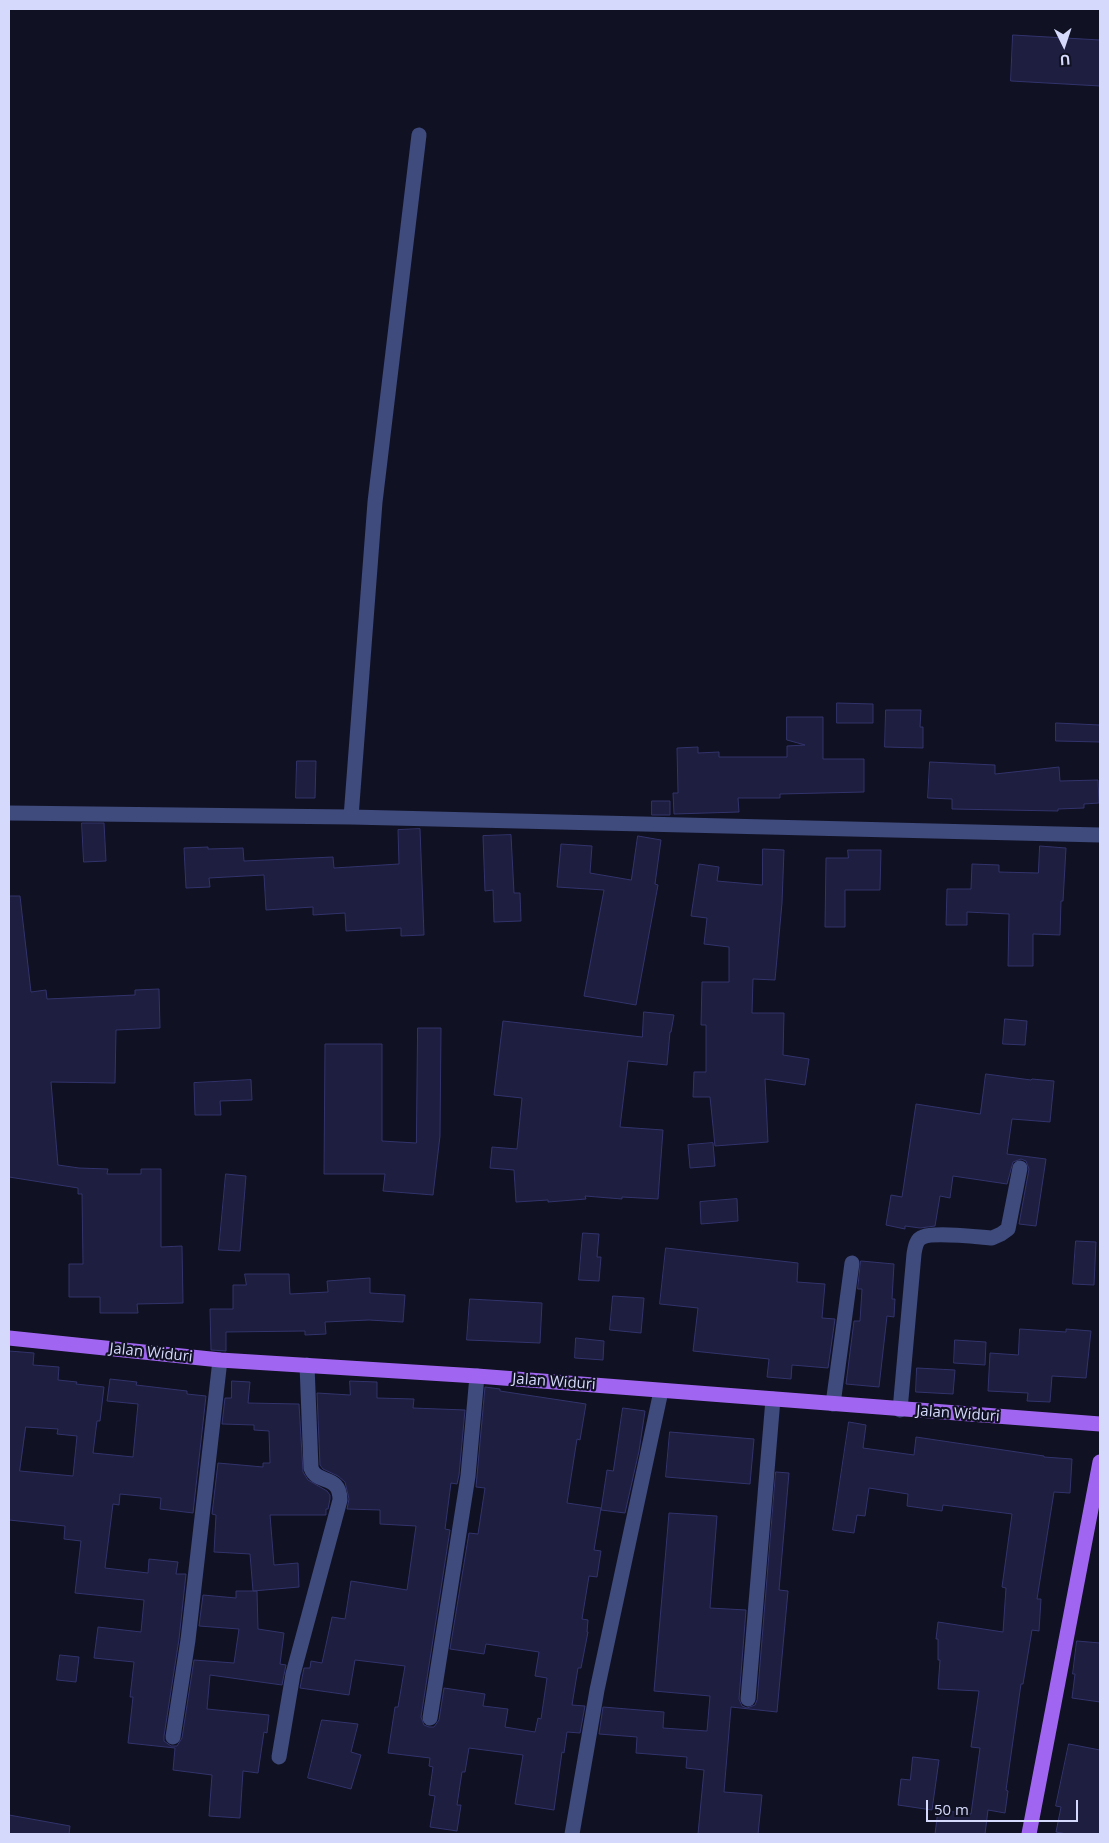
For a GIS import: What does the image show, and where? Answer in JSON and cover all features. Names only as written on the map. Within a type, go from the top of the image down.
[{"type":"main road","name":"Jalan Widuri","points":[[9,1338],[220,1360],[477,1376],[1100,1424]]},
{"type":"main road","points":[[1029,1834],[1100,1462]]},
{"type":"street","points":[[351,817],[374,502],[419,135]]},
{"type":"street","points":[[9,813],[351,817],[1100,835]]},
{"type":"street","points":[[900,1410],[914,1254],[918,1240],[923,1236],[935,1235],[992,1238],[1001,1234],[1008,1229],[1020,1168]]},
{"type":"street","points":[[833,1404],[852,1263]]},
{"type":"street","points":[[173,1737],[188,1640],[220,1360]]},
{"type":"street","points":[[279,1757],[293,1674],[340,1500],[340,1490],[337,1486],[317,1475],[313,1472],[312,1468],[307,1365]]},
{"type":"street","points":[[430,1718],[468,1476],[477,1376]]},
{"type":"street","points":[[572,1834],[597,1690],[661,1391]]},
{"type":"street","points":[[748,1699],[773,1399]]},
{"type":"building","points":[[1013,35],[1100,40],[1100,86],[1011,81]]},
{"type":"building","points":[[837,703],[873,704],[873,723],[837,723]]},
{"type":"building","points":[[886,710],[921,710],[920,727],[923,727],[923,748],[885,747]]},
{"type":"building","points":[[787,717],[823,717],[823,759],[864,759],[864,792],[780,794],[780,798],[738,798],[739,812],[674,814],[673,793],[678,793],[677,748],[698,747],[698,753],[719,752],[719,757],[787,757],[787,746],[805,745],[787,740]]},
{"type":"building","points":[[1056,723],[1100,725],[1100,742],[1056,741]]},
{"type":"building","points":[[297,761],[316,761],[315,798],[296,798]]},
{"type":"building","points":[[930,762],[995,765],[995,774],[1059,767],[1060,781],[1098,780],[1099,803],[1084,804],[1084,808],[1058,809],[1058,811],[952,809],[952,799],[928,798]]},
{"type":"building","points":[[652,801],[670,801],[670,815],[652,815]]},
{"type":"building","points":[[82,823],[104,823],[106,861],[84,862]]},
{"type":"building","points":[[420,829],[424,935],[401,936],[401,928],[346,931],[345,913],[313,915],[313,907],[266,910],[264,875],[209,878],[210,887],[186,888],[184,848],[243,848],[244,861],[333,857],[334,868],[399,864],[398,830]]},
{"type":"building","points":[[511,835],[514,893],[520,893],[521,921],[494,922],[493,890],[485,891],[483,836]]},
{"type":"building","points":[[638,836],[661,840],[655,884],[658,885],[636,1005],[584,996],[604,890],[557,887],[561,844],[592,846],[590,873],[631,880]]},
{"type":"building","points":[[1040,846],[1066,848],[1060,935],[1033,934],[1033,966],[1008,966],[1009,914],[967,912],[967,925],[946,925],[947,889],[971,889],[972,864],[999,865],[999,872],[1038,873]]},
{"type":"building","points":[[763,849],[784,850],[782,903],[775,980],[753,979],[752,1013],[784,1013],[783,1055],[809,1059],[805,1085],[765,1079],[768,1142],[715,1146],[710,1097],[693,1097],[694,1072],[706,1072],[706,1025],[701,1025],[702,982],[729,982],[729,947],[704,944],[707,918],[691,916],[699,864],[719,867],[717,881],[762,885]]},
{"type":"building","points":[[848,850],[881,850],[880,890],[845,890],[845,927],[825,927],[826,858],[848,858]]},
{"type":"building","points":[[9,896],[20,896],[31,992],[46,990],[47,999],[135,995],[135,990],[159,989],[160,1028],[116,1030],[115,1083],[51,1082],[58,1165],[108,1169],[107,1174],[141,1174],[141,1169],[161,1169],[161,1247],[182,1246],[183,1303],[137,1304],[138,1313],[100,1313],[100,1297],[69,1297],[69,1264],[83,1264],[82,1194],[78,1194],[78,1188],[9,1177]]},
{"type":"building","points":[[644,1012],[674,1015],[670,1032],[667,1065],[628,1061],[620,1127],[663,1130],[658,1199],[585,1196],[586,1199],[516,1202],[514,1170],[490,1168],[492,1147],[517,1149],[522,1098],[494,1095],[503,1021],[642,1037]]},
{"type":"building","points":[[1005,1019],[1027,1021],[1025,1045],[1003,1044]]},
{"type":"building","points":[[418,1028],[441,1028],[440,1136],[433,1195],[383,1191],[385,1174],[324,1174],[325,1044],[382,1044],[382,1141],[416,1143]]},
{"type":"building","points":[[986,1074],[1054,1081],[1050,1122],[1012,1119],[1007,1154],[1046,1159],[1036,1226],[1019,1224],[1029,1169],[1026,1161],[1021,1159],[1013,1162],[1007,1184],[953,1176],[950,1198],[940,1196],[935,1226],[920,1228],[905,1226],[905,1229],[886,1225],[891,1195],[902,1197],[916,1104],[980,1114]]},
{"type":"building","points":[[251,1080],[252,1100],[220,1101],[221,1115],[195,1115],[194,1083]]},
{"type":"building","points":[[713,1143],[715,1166],[690,1168],[688,1145]]},
{"type":"building","points":[[226,1174],[246,1176],[240,1251],[219,1250]]},
{"type":"building","points":[[737,1199],[738,1221],[701,1224],[700,1202]]},
{"type":"building","points":[[583,1233],[599,1234],[597,1257],[601,1257],[599,1281],[579,1280]]},
{"type":"building","points":[[1076,1241],[1096,1242],[1094,1285],[1073,1284]]},
{"type":"building","points":[[666,1248],[798,1263],[797,1282],[825,1284],[822,1318],[835,1319],[828,1368],[792,1365],[791,1379],[767,1377],[769,1359],[693,1351],[698,1308],[660,1304]]},
{"type":"building","points":[[861,1261],[894,1264],[892,1299],[895,1299],[894,1317],[887,1316],[879,1387],[846,1384],[854,1321],[860,1321],[862,1289],[858,1289]]},
{"type":"building","points":[[245,1274],[289,1274],[290,1294],[328,1292],[327,1281],[370,1278],[370,1293],[405,1295],[403,1322],[369,1320],[325,1322],[326,1334],[305,1335],[305,1331],[226,1332],[226,1351],[211,1350],[210,1309],[233,1309],[233,1285],[246,1285]]},
{"type":"building","points":[[613,1296],[644,1298],[641,1333],[610,1330]]},
{"type":"building","points":[[470,1299],[542,1303],[540,1343],[467,1340]]},
{"type":"building","points":[[1020,1329],[1066,1332],[1066,1329],[1091,1331],[1086,1378],[1052,1376],[1050,1402],[1027,1401],[1028,1393],[988,1391],[990,1353],[1018,1355]]},
{"type":"building","points":[[576,1338],[604,1341],[603,1360],[575,1358]]},
{"type":"building","points":[[955,1340],[986,1342],[985,1365],[954,1363]]},
{"type":"building","points":[[9,1351],[34,1353],[33,1365],[59,1367],[58,1380],[104,1387],[100,1421],[97,1421],[93,1453],[133,1457],[138,1404],[107,1401],[110,1379],[137,1382],[136,1385],[187,1391],[187,1394],[206,1396],[193,1513],[160,1509],[161,1498],[120,1494],[119,1505],[113,1504],[105,1568],[148,1573],[149,1559],[178,1562],[176,1574],[186,1574],[179,1639],[164,1736],[164,1741],[171,1746],[177,1746],[182,1738],[194,1660],[234,1663],[239,1629],[199,1626],[203,1595],[236,1598],[236,1591],[257,1591],[258,1629],[284,1633],[280,1664],[286,1665],[282,1685],[210,1675],[207,1709],[269,1715],[267,1733],[264,1732],[258,1773],[243,1771],[240,1818],[209,1816],[212,1775],[173,1770],[175,1748],[128,1743],[133,1697],[130,1697],[134,1662],[94,1658],[98,1627],[141,1632],[144,1600],[75,1593],[81,1541],[64,1539],[65,1526],[9,1520]],"holes":[[[26,1427],[58,1429],[57,1434],[77,1436],[73,1476],[20,1471]]]},
{"type":"building","points":[[917,1368],[955,1370],[953,1394],[916,1392]]},
{"type":"building","points":[[232,1381],[250,1382],[248,1403],[299,1404],[303,1472],[308,1480],[327,1491],[330,1495],[326,1515],[270,1515],[274,1565],[298,1563],[299,1587],[253,1591],[250,1554],[214,1552],[216,1515],[212,1514],[218,1463],[263,1467],[263,1463],[270,1463],[269,1431],[254,1430],[254,1425],[222,1424],[225,1398],[231,1398]]},
{"type":"building","points":[[350,1381],[377,1382],[377,1398],[414,1399],[413,1408],[465,1410],[459,1475],[457,1484],[451,1483],[445,1529],[450,1530],[421,1717],[424,1725],[429,1727],[434,1727],[439,1720],[444,1688],[485,1694],[483,1706],[508,1709],[505,1727],[535,1732],[538,1718],[541,1719],[547,1678],[535,1676],[539,1652],[486,1644],[484,1654],[450,1649],[469,1533],[478,1534],[485,1488],[476,1487],[485,1387],[586,1404],[580,1440],[577,1439],[567,1503],[601,1508],[594,1550],[601,1551],[597,1577],[589,1576],[582,1619],[588,1620],[588,1632],[581,1668],[578,1668],[572,1705],[585,1706],[580,1733],[567,1732],[564,1753],[562,1752],[554,1810],[515,1804],[523,1755],[469,1748],[465,1772],[462,1772],[457,1805],[461,1805],[457,1831],[430,1827],[435,1796],[429,1795],[433,1767],[429,1766],[430,1758],[388,1753],[395,1707],[398,1707],[405,1666],[355,1660],[349,1695],[300,1688],[304,1668],[310,1668],[311,1661],[322,1663],[332,1617],[345,1619],[351,1581],[407,1590],[416,1526],[380,1524],[380,1510],[347,1509],[349,1499],[345,1482],[338,1476],[323,1469],[320,1465],[317,1393],[350,1395]]},
{"type":"building","points":[[623,1408],[645,1411],[639,1451],[625,1513],[601,1510],[607,1470],[613,1471]]},
{"type":"building","points":[[849,1422],[866,1425],[863,1448],[914,1455],[916,1437],[1044,1457],[1072,1459],[1070,1493],[1054,1492],[1037,1599],[1041,1599],[1039,1631],[1032,1630],[1023,1684],[1021,1684],[1006,1790],[1008,1791],[1005,1813],[988,1810],[985,1834],[935,1834],[938,1810],[971,1814],[980,1748],[971,1747],[979,1691],[938,1689],[940,1660],[938,1660],[938,1639],[936,1639],[938,1622],[1003,1632],[1006,1588],[1002,1587],[1012,1514],[943,1505],[942,1511],[907,1506],[908,1494],[869,1488],[865,1516],[857,1515],[854,1533],[833,1530]]},
{"type":"building","points":[[670,1432],[754,1439],[750,1484],[666,1477]]},
{"type":"building","points":[[776,1472],[789,1473],[779,1590],[788,1591],[777,1712],[731,1707],[724,1792],[762,1795],[758,1834],[698,1834],[704,1770],[686,1768],[687,1757],[636,1753],[637,1737],[599,1734],[603,1707],[664,1712],[663,1728],[707,1731],[710,1696],[654,1691],[669,1513],[717,1516],[710,1608],[746,1610],[739,1699],[742,1706],[747,1708],[755,1705],[757,1700]]},
{"type":"building","points":[[1077,1641],[1100,1643],[1100,1702],[1072,1698]]},
{"type":"building","points":[[60,1655],[79,1657],[76,1682],[57,1680]]},
{"type":"building","points":[[322,1720],[358,1724],[351,1752],[361,1755],[351,1789],[308,1778]]},
{"type":"building","points":[[1069,1744],[1100,1750],[1100,1834],[1056,1832],[1061,1807],[1056,1806]]},
{"type":"building","points":[[913,1757],[939,1760],[932,1810],[898,1805],[901,1779],[910,1780]]},
{"type":"building","points":[[9,1815],[70,1826],[69,1834],[9,1834]]}]
